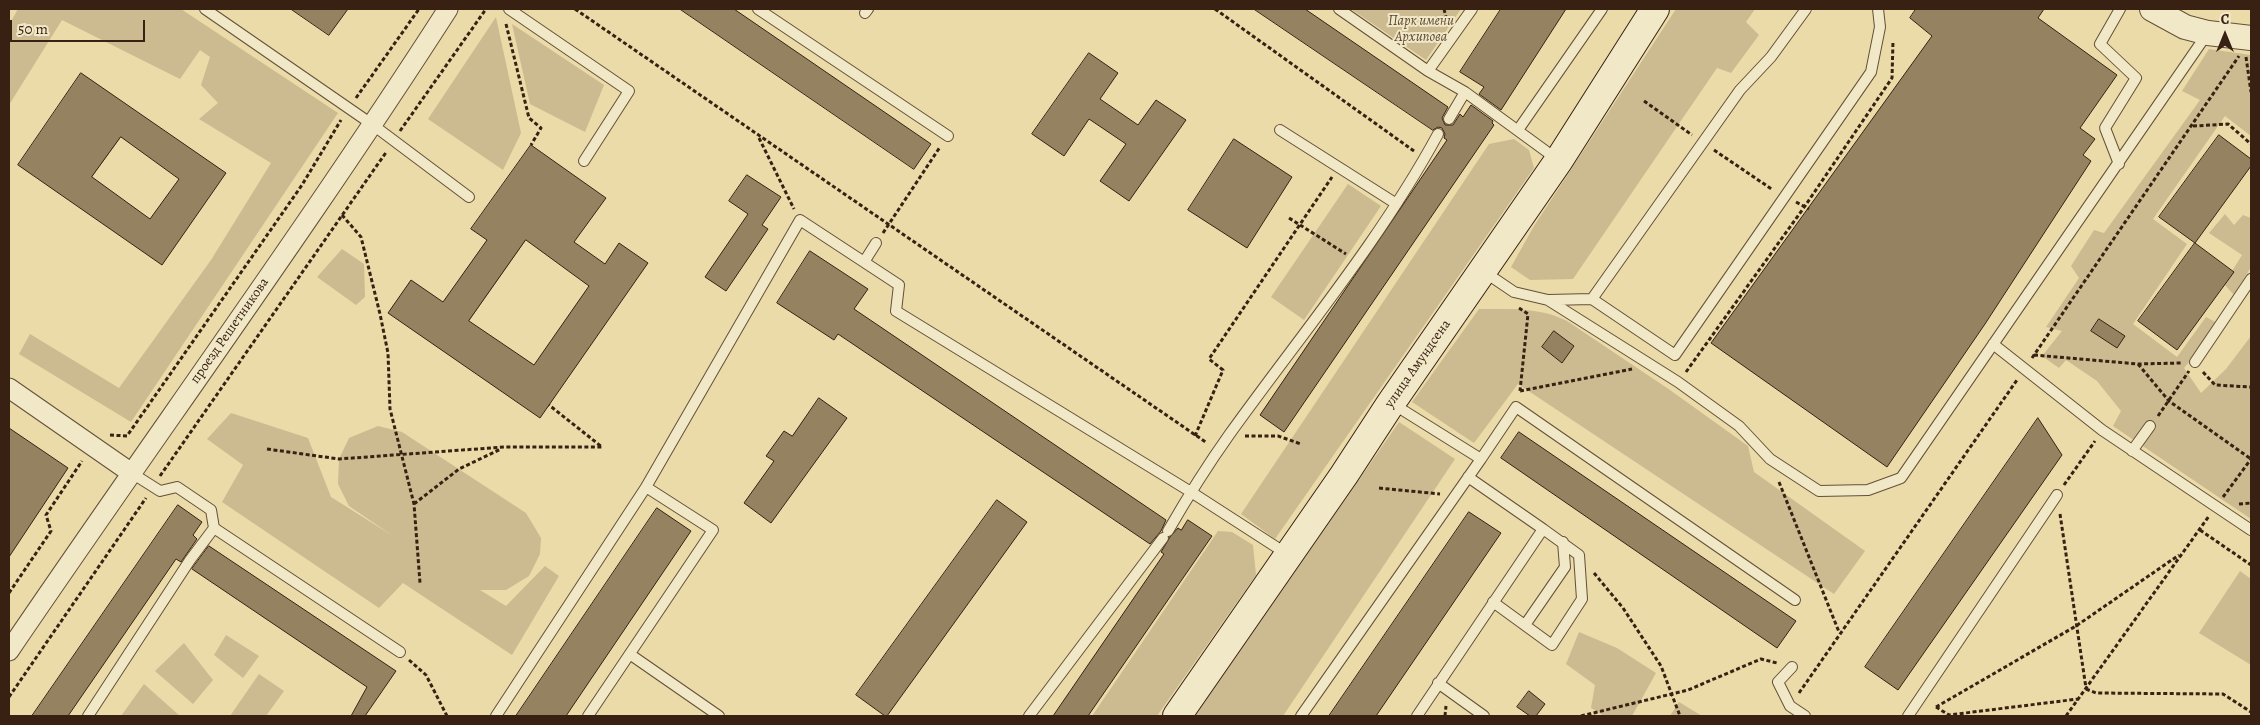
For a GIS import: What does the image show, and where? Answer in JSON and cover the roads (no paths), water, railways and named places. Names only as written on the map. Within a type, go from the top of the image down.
[{"type":"main road","name":"улица Амундсена","points":[[1176,716],[1344,476],[1391,403],[1559,160],[1655,9]]},
{"type":"street","name":"проезд Решетникова","points":[[9,651],[130,472],[373,125],[448,9]]},
{"type":"street","points":[[2152,9],[2185,27],[2208,33],[2251,38]]},
{"type":"street","points":[[9,388],[130,472]]},
{"type":"lane","points":[[205,9],[373,125],[470,198]]},
{"type":"lane","points":[[758,9],[948,136]]},
{"type":"lane","points":[[1339,9],[1428,71],[1465,92],[1559,160]]},
{"type":"lane","points":[[1428,71],[1472,9]]},
{"type":"lane","points":[[1518,130],[1602,9]]},
{"type":"lane","points":[[1592,299],[1740,90],[1772,56],[1806,9]]},
{"type":"lane","points":[[1483,271],[1514,292],[1548,300],[1592,299],[1674,355],[1871,72],[1880,27],[1878,9]]},
{"type":"lane","points":[[2119,164],[2105,128],[2136,78],[2100,44],[2120,9]]},
{"type":"lane","points":[[507,13],[629,91],[584,161]]},
{"type":"lane","points":[[1548,300],[1678,382],[1739,426],[1770,459],[1819,491],[1868,490],[1901,478],[2208,33]]},
{"type":"lane","points":[[1449,119],[1465,92]]},
{"type":"lane","points":[[1280,130],[1395,203]]},
{"type":"lane","points":[[1029,716],[1165,534],[1229,436],[1357,261],[1424,159],[1438,134]]},
{"type":"lane","points":[[496,716],[646,487],[800,220],[899,285],[896,311],[1191,492],[1288,554]]},
{"type":"lane","points":[[864,262],[876,243]]},
{"type":"lane","points":[[2195,362],[2251,279]]},
{"type":"lane","points":[[1993,344],[2102,430],[2251,530]]},
{"type":"lane","points":[[1391,403],[1481,459]]},
{"type":"lane","points":[[1301,716],[1516,407],[1795,600]]},
{"type":"lane","points":[[2132,451],[2150,426]]},
{"type":"lane","points":[[88,716],[190,560],[214,528],[211,510],[177,488],[160,491],[130,472]]},
{"type":"lane","points":[[1468,477],[1579,555],[1582,599],[1552,645],[1493,602]]},
{"type":"lane","points":[[588,716],[631,655],[713,530],[646,487]]},
{"type":"lane","points":[[1908,716],[2057,495]]},
{"type":"lane","points":[[214,528],[400,652]]},
{"type":"lane","points":[[1417,716],[1543,529]]},
{"type":"lane","points":[[1525,625],[1564,567],[1563,542]]},
{"type":"lane","points":[[631,655],[719,716]]},
{"type":"lane","points":[[1792,667],[1778,682],[1790,706],[1805,716]]},
{"type":"lane","points":[[1438,683],[1484,716]]},
{"type":"park label","name":"Парк имени Архипова","points":[[1421,30]]}]
